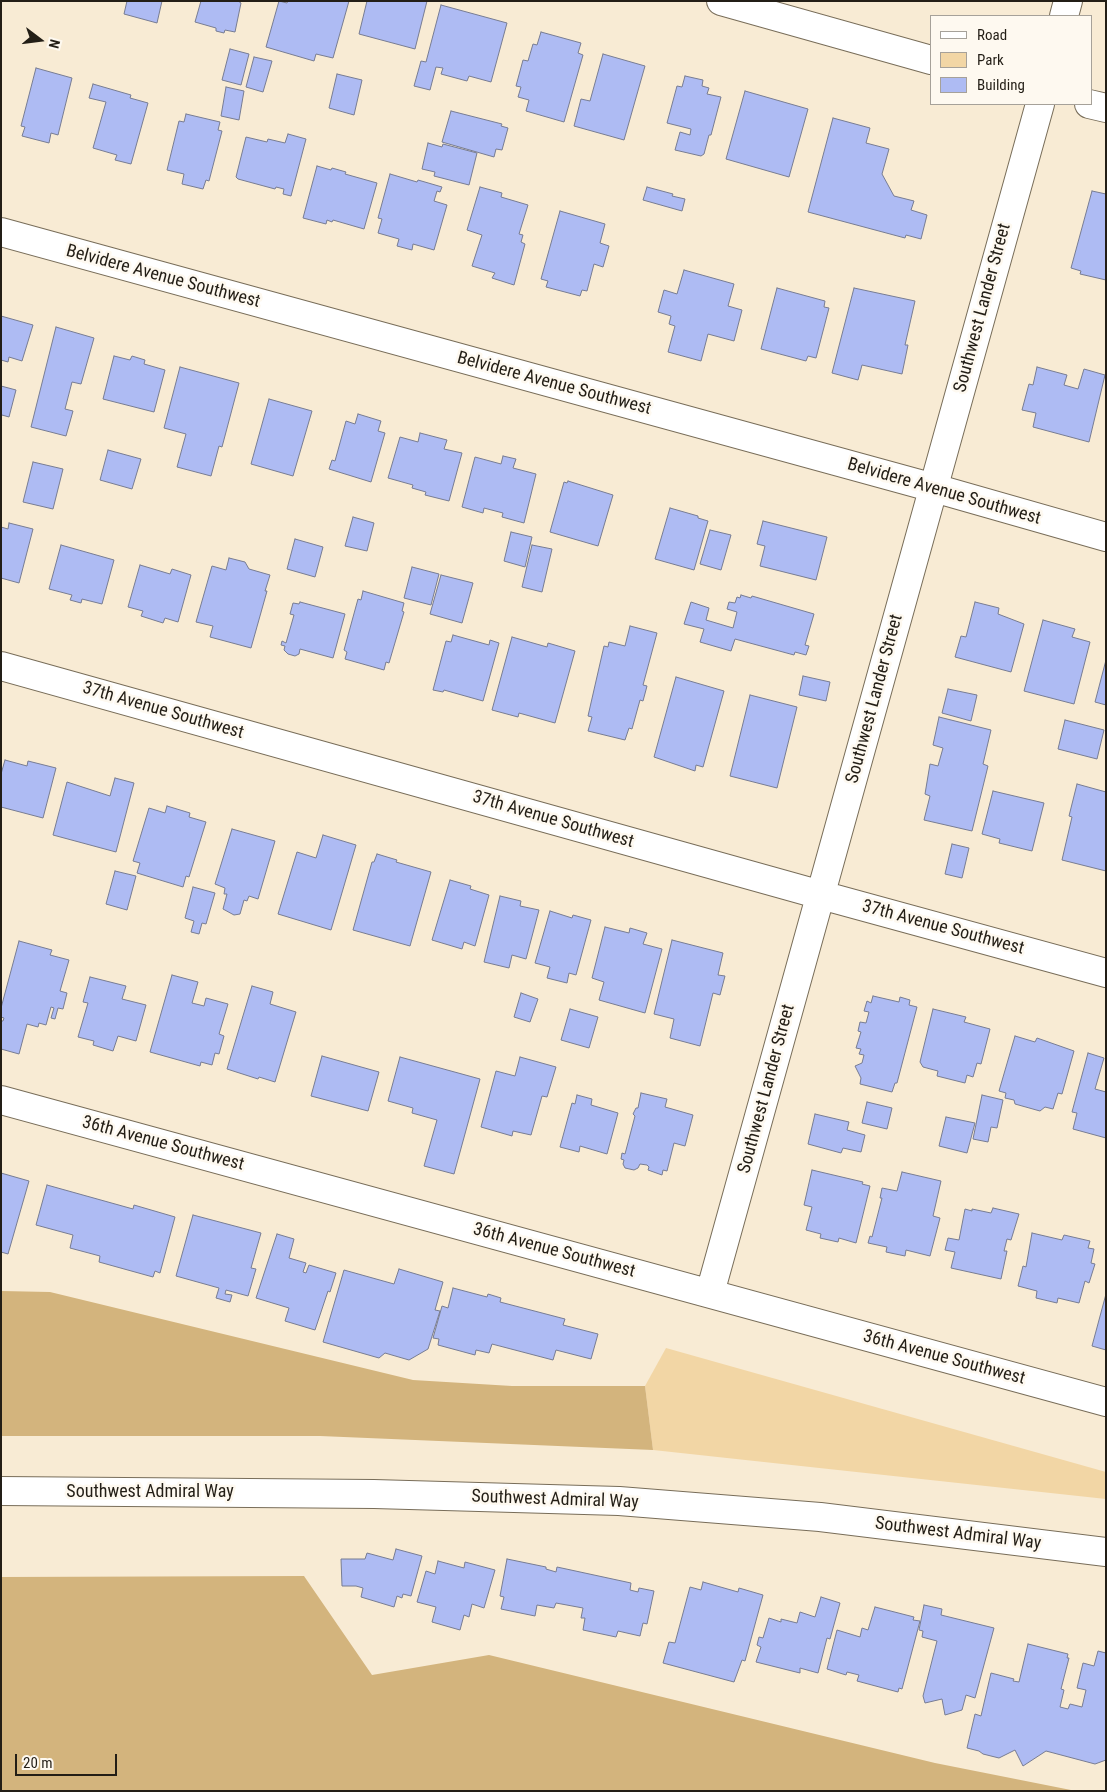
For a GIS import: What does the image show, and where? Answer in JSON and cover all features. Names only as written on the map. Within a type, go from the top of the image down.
[{"type":"street","points":[[721,1],[930,60]]},
{"type":"street","points":[[1064,15],[1068,1]]},
{"type":"street","name":"Southwest Lander Street","points":[[710,1294],[1040,105]]},
{"type":"street","points":[[1092,105],[1106,108]]},
{"type":"street","name":"Belvidere Avenue Southwest","points":[[1,232],[1106,537]]},
{"type":"street","name":"37th Avenue Southwest","points":[[1,666],[1106,973]]},
{"type":"street","name":"36th Avenue Southwest","points":[[1,1100],[1106,1402]]},
{"type":"street","name":"Southwest Admiral Way","points":[[1,1491],[374,1494],[619,1501],[820,1517],[1106,1552]]},
{"type":"green space","points":[[666,1348],[1106,1472],[1106,1499],[653,1450],[645,1386]]},
{"type":"shaded area","points":[[1,1291],[50,1292],[413,1380],[512,1386],[645,1386],[653,1450],[320,1436],[1,1436]]},
{"type":"shaded area","points":[[304,1576],[372,1675],[489,1655],[935,1763],[1076,1791],[1,1791],[1,1577]]},
{"type":"building","points":[[127,1],[162,1],[157,23],[124,14]]},
{"type":"building","points":[[201,1],[238,1],[241,3],[235,32],[225,30],[224,33],[216,31],[216,28],[195,22]]},
{"type":"building","points":[[279,1],[287,3],[288,1],[349,1],[333,58],[316,54],[314,61],[266,47]]},
{"type":"building","points":[[367,1],[427,1],[415,49],[359,34]]},
{"type":"building","points":[[441,5],[507,23],[491,82],[469,76],[467,81],[441,74],[443,68],[436,67],[430,90],[414,86],[421,61],[426,62]]},
{"type":"building","points":[[541,32],[581,43],[578,53],[583,55],[564,122],[526,111],[529,100],[518,97],[521,87],[516,86],[523,60],[528,61],[533,44],[537,45]]},
{"type":"building","points":[[230,49],[249,54],[241,85],[222,80]]},
{"type":"building","points":[[603,54],[645,66],[624,140],[574,126],[581,99],[590,101]]},
{"type":"building","points":[[254,57],[272,61],[263,92],[246,87]]},
{"type":"building","points":[[36,68],[72,78],[58,135],[51,133],[49,143],[22,136],[25,127],[21,126]]},
{"type":"building","points":[[337,74],[362,80],[354,115],[329,108]]},
{"type":"building","points":[[685,76],[703,80],[702,86],[709,88],[707,94],[721,97],[711,135],[709,135],[704,154],[701,156],[675,150],[680,132],[690,135],[691,129],[667,123],[677,86],[682,87]]},
{"type":"building","points":[[93,84],[131,95],[130,98],[148,103],[131,164],[115,160],[117,155],[93,148],[106,102],[89,98]]},
{"type":"building","points":[[226,87],[244,91],[239,120],[221,116]]},
{"type":"building","points":[[745,91],[808,109],[789,177],[726,159]]},
{"type":"building","points":[[451,111],[502,124],[501,126],[508,128],[502,150],[496,149],[494,157],[442,142]]},
{"type":"building","points":[[186,114],[220,122],[218,130],[222,131],[209,181],[206,180],[203,189],[182,184],[184,174],[167,170],[179,121],[184,122]]},
{"type":"building","points":[[833,118],[870,128],[866,143],[889,149],[882,174],[894,196],[914,201],[911,210],[927,215],[921,239],[906,235],[905,238],[808,212]]},
{"type":"building","points":[[288,134],[306,139],[291,196],[283,194],[284,189],[276,187],[275,189],[236,177],[246,137],[267,142],[268,139],[285,143]]},
{"type":"building","points":[[428,143],[442,147],[443,144],[477,153],[469,185],[434,176],[435,172],[422,169]]},
{"type":"building","points":[[317,166],[331,170],[332,168],[346,172],[345,174],[377,183],[364,229],[333,220],[332,222],[327,220],[326,224],[303,218]]},
{"type":"building","points":[[390,174],[442,187],[440,192],[437,191],[434,201],[447,205],[434,250],[413,244],[412,250],[397,246],[399,239],[378,233],[382,219],[378,218]]},
{"type":"building","points":[[480,187],[502,193],[501,197],[528,205],[519,234],[523,235],[521,242],[525,244],[514,285],[492,278],[495,273],[472,266],[482,235],[467,230]]},
{"type":"building","points":[[647,187],[685,199],[682,211],[643,200]]},
{"type":"building","points":[[1092,191],[1106,194],[1106,280],[1080,274],[1081,271],[1071,268]]},
{"type":"building","points":[[560,211],[605,224],[600,243],[609,246],[603,267],[594,264],[587,291],[582,290],[580,296],[546,287],[548,281],[541,279]]},
{"type":"building","points":[[684,270],[734,284],[728,306],[742,310],[734,341],[708,334],[701,361],[668,352],[675,326],[669,324],[671,316],[658,312],[664,290],[677,294]]},
{"type":"building","points":[[777,288],[825,301],[824,307],[829,308],[816,358],[808,356],[806,361],[761,349]]},
{"type":"building","points":[[854,288],[915,301],[905,345],[908,345],[902,374],[862,365],[858,380],[832,373]]},
{"type":"building","points":[[1,316],[33,325],[22,361],[9,357],[8,362],[1,360]]},
{"type":"building","points":[[56,327],[94,338],[81,384],[72,382],[65,409],[73,411],[66,436],[31,427]]},
{"type":"building","points":[[114,356],[130,360],[132,356],[145,360],[144,364],[165,370],[154,412],[103,399]]},
{"type":"building","points":[[180,367],[239,383],[222,447],[219,446],[211,476],[177,467],[186,434],[164,428]]},
{"type":"building","points":[[1037,367],[1067,375],[1064,385],[1078,389],[1084,369],[1105,375],[1089,442],[1033,427],[1036,413],[1022,410],[1029,384],[1033,385]]},
{"type":"building","points":[[1,386],[16,390],[9,417],[2,415],[1,418]]},
{"type":"building","points":[[269,399],[312,411],[293,476],[251,464]]},
{"type":"building","points":[[358,414],[381,421],[378,431],[385,433],[371,482],[329,469],[332,460],[335,461],[346,421],[355,424]]},
{"type":"building","points":[[420,433],[447,440],[444,449],[462,453],[449,501],[425,495],[426,492],[412,488],[413,485],[388,478],[400,437],[418,442]]},
{"type":"building","points":[[108,450],[141,459],[132,489],[100,480]]},
{"type":"building","points":[[503,456],[516,459],[513,468],[536,474],[524,523],[502,517],[503,513],[484,508],[483,513],[462,507],[475,457],[501,464]]},
{"type":"building","points":[[33,462],[63,469],[53,509],[23,502]]},
{"type":"building","points":[[568,481],[613,495],[598,546],[550,532],[564,482],[567,483]]},
{"type":"building","points":[[670,508],[708,521],[694,570],[655,559]]},
{"type":"building","points":[[353,517],[374,523],[367,551],[345,546]]},
{"type":"building","points":[[763,521],[827,537],[816,580],[760,566],[765,546],[757,544]]},
{"type":"building","points":[[9,523],[33,529],[19,583],[1,578],[1,527],[8,529]]},
{"type":"building","points":[[710,530],[731,535],[721,570],[700,564]]},
{"type":"building","points":[[511,532],[532,537],[525,567],[504,561]]},
{"type":"building","points":[[295,539],[323,547],[315,577],[287,569]]},
{"type":"building","points":[[61,545],[114,560],[102,604],[82,599],[81,603],[70,600],[72,595],[49,589]]},
{"type":"building","points":[[532,545],[552,549],[542,592],[522,587]]},
{"type":"building","points":[[229,558],[245,562],[249,569],[270,575],[251,648],[210,637],[213,626],[196,622],[212,566],[226,570]]},
{"type":"building","points":[[140,565],[170,574],[172,569],[191,575],[178,622],[165,618],[163,623],[141,616],[143,611],[128,607]]},
{"type":"building","points":[[412,567],[439,574],[431,605],[404,598]]},
{"type":"building","points":[[441,575],[473,583],[462,623],[430,614]]},
{"type":"building","points":[[363,591],[404,603],[402,611],[404,612],[389,663],[386,662],[384,670],[345,659],[347,652],[344,650],[358,599],[361,600]]},
{"type":"building","points":[[741,595],[751,598],[752,596],[814,614],[805,645],[809,646],[806,655],[795,652],[794,655],[735,639],[731,651],[700,642],[704,629],[684,624],[691,602],[709,608],[706,620],[733,628],[737,612],[727,609],[729,602],[735,603],[737,597],[740,598]]},
{"type":"building","points":[[300,602],[345,614],[333,658],[300,649],[299,654],[295,656],[288,654],[284,650],[285,646],[281,645],[282,641],[286,643],[294,615],[290,614],[293,603],[299,604]]},
{"type":"building","points":[[975,602],[999,608],[998,614],[1024,624],[1011,672],[955,657],[961,636],[966,637]]},
{"type":"building","points":[[1043,620],[1075,629],[1072,637],[1090,642],[1074,704],[1024,691]]},
{"type":"building","points":[[630,626],[657,633],[643,685],[647,686],[643,701],[640,700],[632,729],[629,728],[625,740],[588,731],[592,717],[588,716],[604,646],[608,647],[609,642],[625,646]]},
{"type":"building","points":[[453,635],[489,645],[490,640],[499,643],[483,701],[444,690],[443,692],[433,690],[446,641],[451,642]]},
{"type":"building","points":[[512,637],[547,647],[548,643],[575,651],[555,723],[519,713],[518,717],[492,710]]},
{"type":"building","points":[[1106,660],[1106,705],[1095,702]]},
{"type":"building","points":[[803,676],[830,682],[826,701],[799,695]]},
{"type":"building","points":[[676,677],[724,691],[703,767],[696,765],[695,771],[654,757]]},
{"type":"building","points":[[948,689],[977,695],[971,721],[942,713]]},
{"type":"building","points":[[750,695],[797,707],[777,788],[730,776]]},
{"type":"building","points":[[939,717],[991,730],[983,764],[988,766],[972,831],[924,820],[930,796],[925,794],[930,764],[938,766],[943,748],[933,745]]},
{"type":"building","points":[[1065,720],[1104,730],[1097,759],[1058,749]]},
{"type":"building","points":[[5,760],[27,766],[28,761],[56,768],[43,818],[1,807],[1,774]]},
{"type":"building","points":[[115,778],[134,783],[116,852],[53,835],[67,782],[110,796]]},
{"type":"building","points":[[1077,784],[1106,792],[1106,871],[1062,860],[1072,817],[1069,816]]},
{"type":"building","points":[[993,791],[1044,803],[1032,851],[999,843],[1000,839],[982,834]]},
{"type":"building","points":[[167,806],[190,813],[189,817],[206,822],[189,877],[186,876],[183,887],[137,873],[140,863],[133,861],[149,808],[165,813]]},
{"type":"building","points":[[232,829],[275,841],[258,899],[249,896],[247,901],[244,900],[240,914],[234,915],[223,909],[227,894],[224,894],[225,888],[215,884]]},
{"type":"building","points":[[323,835],[356,845],[331,930],[278,914],[297,852],[316,858]]},
{"type":"building","points":[[952,844],[969,848],[962,878],[945,874]]},
{"type":"building","points":[[377,854],[397,860],[396,862],[431,872],[410,946],[353,930],[372,862],[374,862]]},
{"type":"building","points":[[115,871],[136,876],[127,910],[106,904]]},
{"type":"building","points":[[450,880],[471,886],[470,889],[489,895],[475,946],[464,942],[462,949],[432,940]]},
{"type":"building","points":[[193,887],[215,893],[206,924],[202,923],[199,934],[191,932],[194,921],[185,918]]},
{"type":"building","points":[[500,896],[521,901],[520,906],[539,910],[526,959],[512,955],[509,968],[484,962]]},
{"type":"building","points":[[550,911],[572,918],[573,915],[591,920],[576,975],[569,973],[567,983],[547,978],[550,967],[535,963]]},
{"type":"building","points":[[605,927],[629,933],[630,928],[647,933],[643,944],[662,949],[645,1013],[599,1000],[604,982],[592,978]]},
{"type":"building","points":[[672,940],[723,953],[718,975],[725,976],[720,995],[713,993],[700,1046],[670,1038],[674,1019],[654,1014]]},
{"type":"building","points":[[19,941],[52,950],[50,955],[69,960],[60,991],[67,993],[63,1009],[58,1008],[55,1019],[51,1018],[54,1008],[51,1007],[46,1025],[39,1023],[38,1027],[27,1024],[19,1054],[1,1049],[1,1021],[4,1018],[1,1017],[1,1008]]},
{"type":"building","points":[[172,975],[198,982],[192,1003],[204,1006],[206,998],[228,1004],[219,1034],[224,1036],[219,1054],[215,1053],[212,1065],[201,1062],[200,1066],[150,1052]]},
{"type":"building","points":[[90,977],[126,986],[122,999],[146,1005],[136,1041],[118,1036],[113,1051],[93,1045],[94,1041],[78,1037],[88,1003],[83,1002]]},
{"type":"building","points":[[252,986],[273,992],[270,1004],[296,1012],[275,1082],[259,1077],[258,1079],[227,1069]]},
{"type":"building","points":[[521,993],[538,999],[530,1022],[514,1017]]},
{"type":"building","points":[[873,996],[899,1002],[900,997],[910,1000],[909,1005],[917,1007],[897,1083],[895,1083],[892,1092],[860,1084],[861,1078],[855,1066],[862,1063],[864,1055],[859,1054],[861,1049],[856,1048],[861,1032],[858,1031],[860,1022],[866,1023],[869,1012],[864,1011],[867,1001],[871,1003]]},
{"type":"building","points":[[570,1009],[598,1017],[589,1048],[561,1040]]},
{"type":"building","points":[[933,1009],[966,1017],[964,1022],[990,1029],[981,1064],[977,1063],[973,1077],[967,1075],[965,1083],[937,1076],[938,1071],[923,1067],[920,1062]]},
{"type":"building","points":[[1015,1036],[1035,1042],[1037,1038],[1074,1051],[1062,1094],[1058,1093],[1053,1109],[1045,1107],[1040,1111],[1015,1104],[1014,1100],[1005,1098],[1006,1093],[999,1091]]},
{"type":"building","points":[[1088,1053],[1104,1058],[1095,1089],[1106,1092],[1106,1138],[1073,1129],[1077,1113],[1072,1112]]},
{"type":"building","points":[[322,1056],[379,1072],[368,1111],[311,1096]]},
{"type":"building","points":[[400,1057],[480,1079],[454,1174],[424,1166],[437,1120],[412,1113],[413,1108],[388,1101]]},
{"type":"building","points":[[520,1057],[556,1067],[547,1097],[542,1096],[531,1135],[513,1131],[512,1136],[481,1127],[496,1071],[515,1076]]},
{"type":"building","points":[[641,1093],[667,1099],[665,1107],[693,1115],[685,1146],[674,1143],[667,1171],[663,1170],[662,1175],[648,1170],[649,1167],[647,1165],[640,1164],[634,1170],[625,1168],[624,1160],[621,1159],[622,1153],[625,1154],[635,1116],[633,1114],[636,1108],[638,1108]]},
{"type":"building","points":[[577,1095],[592,1099],[591,1105],[618,1113],[607,1154],[580,1146],[579,1152],[560,1147],[572,1103],[575,1104]]},
{"type":"building","points":[[982,1095],[1003,1100],[997,1128],[991,1127],[988,1142],[973,1139]]},
{"type":"building","points":[[867,1102],[892,1108],[887,1129],[862,1123]]},
{"type":"building","points":[[815,1114],[849,1122],[847,1130],[865,1135],[861,1152],[843,1148],[841,1153],[808,1144]]},
{"type":"building","points":[[946,1117],[975,1123],[967,1153],[939,1146]]},
{"type":"building","points":[[812,1170],[863,1182],[862,1184],[870,1186],[856,1243],[839,1238],[838,1242],[820,1238],[821,1234],[806,1230],[812,1207],[804,1205]]},
{"type":"building","points":[[902,1172],[941,1181],[933,1216],[940,1218],[930,1256],[906,1250],[905,1256],[886,1252],[887,1247],[868,1243],[870,1236],[872,1237],[882,1198],[880,1198],[882,1188],[897,1191]]},
{"type":"building","points":[[1,1173],[29,1181],[8,1254],[1,1252]]},
{"type":"building","points":[[47,1185],[133,1209],[134,1205],[175,1217],[160,1273],[155,1271],[153,1277],[99,1262],[100,1256],[70,1248],[73,1235],[36,1225]]},
{"type":"building","points":[[993,1208],[1019,1214],[1011,1240],[1007,1239],[1004,1251],[1007,1251],[1001,1279],[951,1268],[955,1252],[945,1250],[948,1238],[959,1240],[965,1209],[991,1213]]},
{"type":"building","points":[[193,1215],[261,1233],[251,1268],[256,1269],[248,1296],[226,1290],[225,1294],[232,1295],[230,1302],[216,1298],[219,1288],[176,1276]]},
{"type":"building","points":[[1032,1233],[1062,1240],[1064,1235],[1090,1241],[1088,1248],[1094,1249],[1091,1263],[1095,1264],[1089,1283],[1085,1281],[1079,1303],[1058,1298],[1057,1303],[1036,1298],[1037,1291],[1018,1286],[1023,1266],[1026,1267]]},
{"type":"building","points":[[277,1234],[294,1239],[289,1258],[306,1263],[303,1272],[306,1273],[309,1265],[336,1273],[315,1330],[285,1321],[289,1308],[256,1298]]},
{"type":"building","points":[[399,1269],[443,1282],[435,1310],[440,1311],[428,1349],[409,1360],[385,1353],[379,1358],[323,1342],[344,1270],[394,1284]]},
{"type":"building","points":[[453,1288],[487,1297],[488,1294],[501,1298],[500,1302],[565,1319],[563,1325],[598,1334],[591,1359],[556,1350],[553,1360],[492,1344],[489,1353],[476,1350],[475,1355],[438,1345],[439,1339],[433,1338],[442,1306],[448,1308]]},
{"type":"building","points":[[1106,1294],[1106,1350],[1092,1346]]},
{"type":"building","points":[[396,1549],[422,1556],[411,1596],[403,1594],[402,1598],[397,1596],[394,1607],[361,1597],[363,1588],[342,1586],[341,1559],[365,1559],[367,1553],[393,1560]]},
{"type":"building","points":[[507,1559],[546,1567],[546,1569],[556,1572],[557,1567],[631,1583],[630,1590],[638,1592],[639,1588],[654,1591],[647,1624],[643,1623],[640,1636],[618,1631],[616,1637],[583,1630],[585,1618],[581,1618],[583,1608],[556,1603],[554,1608],[537,1605],[535,1616],[501,1609],[504,1597],[500,1596]]},
{"type":"building","points":[[438,1561],[464,1568],[465,1562],[495,1570],[484,1608],[472,1604],[469,1617],[464,1615],[460,1630],[432,1622],[436,1607],[417,1602],[426,1571],[435,1574]]},
{"type":"building","points":[[703,1582],[738,1592],[739,1588],[763,1595],[745,1661],[742,1660],[734,1682],[663,1663],[669,1642],[675,1643],[690,1587],[701,1590]]},
{"type":"building","points":[[821,1597],[840,1603],[830,1639],[827,1638],[818,1673],[800,1668],[800,1673],[756,1662],[761,1647],[757,1645],[759,1637],[763,1638],[769,1618],[781,1622],[781,1619],[797,1623],[800,1612],[815,1617]]},
{"type":"building","points":[[924,1605],[942,1609],[941,1615],[994,1628],[975,1698],[966,1695],[962,1710],[945,1715],[942,1699],[925,1703],[923,1696],[937,1641],[922,1637],[923,1631],[919,1630]]},
{"type":"building","points":[[875,1607],[914,1617],[913,1620],[920,1621],[902,1689],[899,1688],[898,1692],[857,1681],[859,1675],[847,1672],[846,1675],[827,1669],[837,1630],[860,1637],[862,1628],[868,1630]]},
{"type":"building","points":[[1028,1644],[1068,1654],[1067,1658],[1069,1658],[1061,1689],[1064,1690],[1060,1707],[1068,1709],[1070,1704],[1082,1707],[1086,1690],[1077,1688],[1083,1663],[1094,1666],[1098,1651],[1106,1653],[1106,1760],[1095,1764],[1046,1751],[1023,1766],[1015,1750],[999,1758],[967,1748],[975,1714],[981,1716],[991,1673],[1019,1682]]}]
